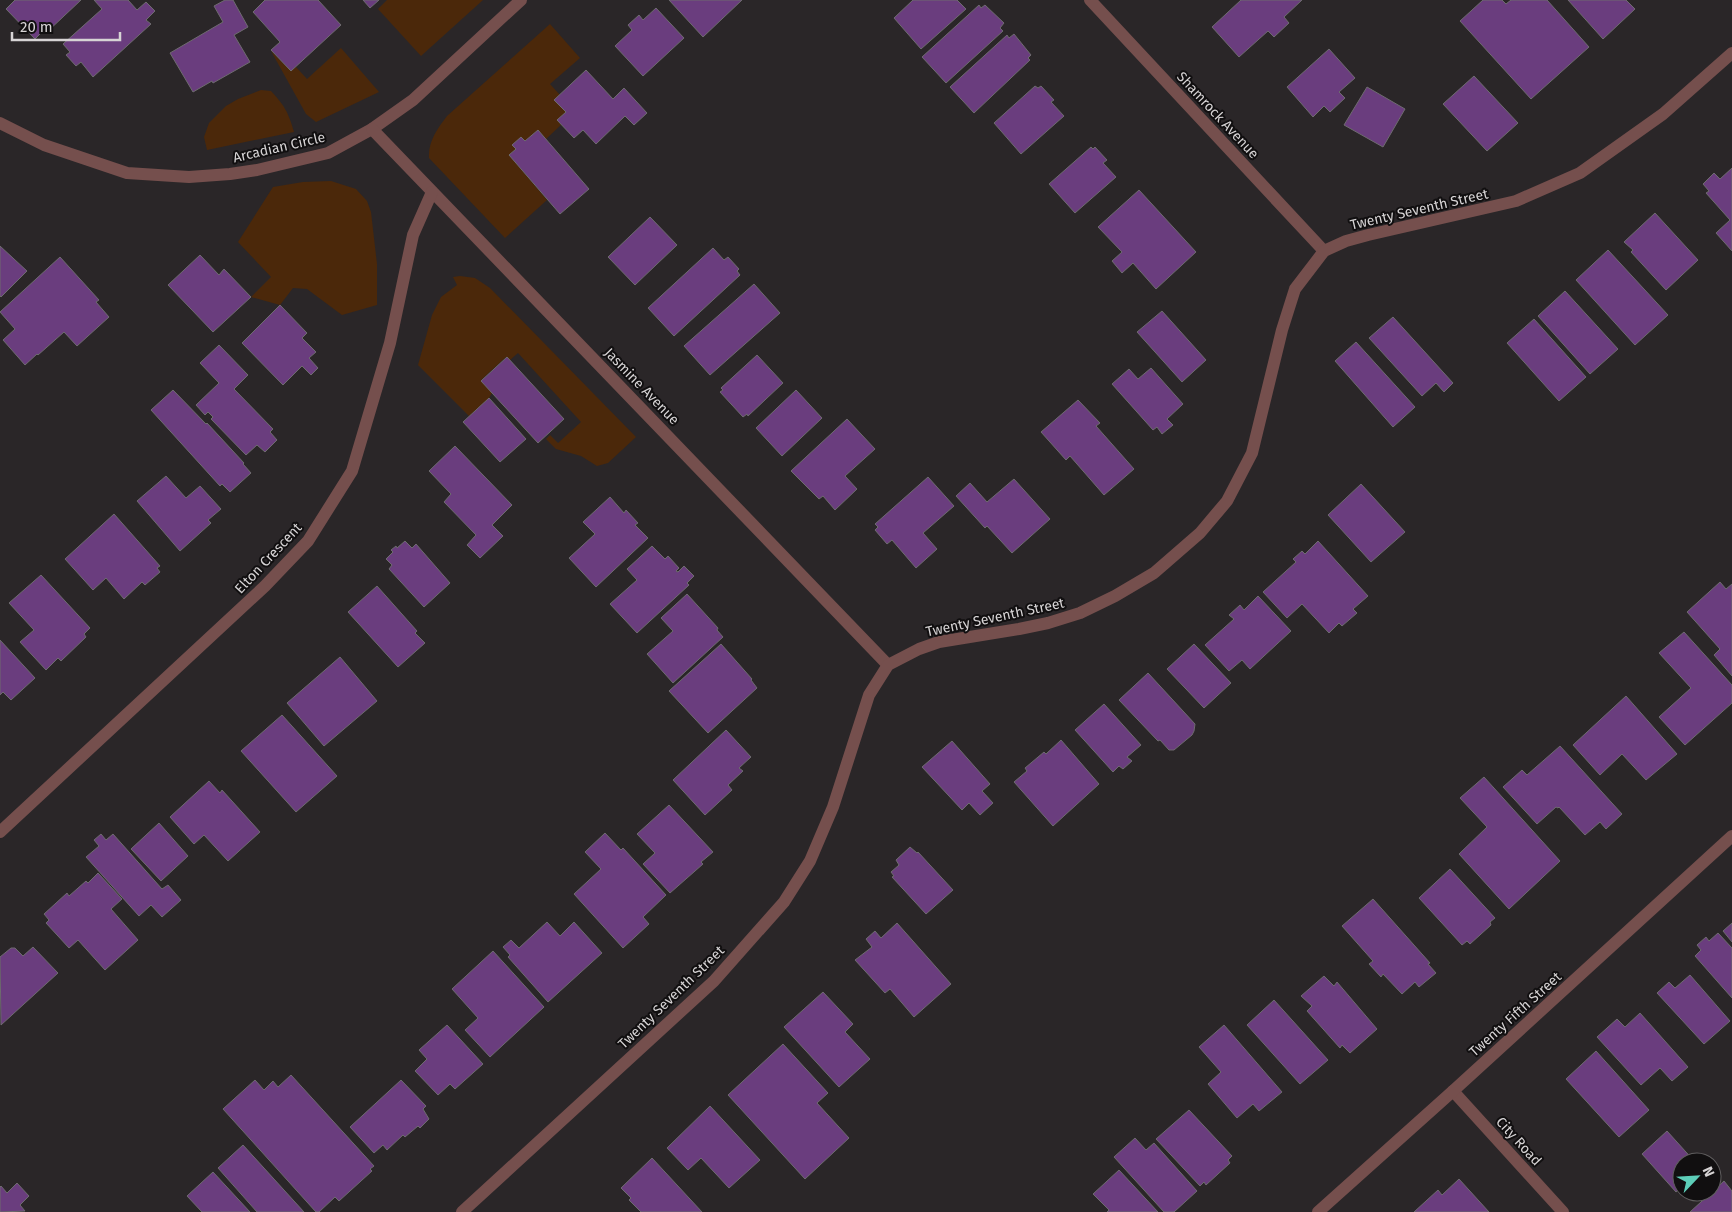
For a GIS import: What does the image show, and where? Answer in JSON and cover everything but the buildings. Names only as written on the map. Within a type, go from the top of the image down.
[{"type":"street","name":"Arcadian Circle","points":[[0,123],[44,145],[127,174],[190,177],[257,170],[328,153],[372,129],[413,100],[520,0]]},
{"type":"street","name":"Shamrock Avenue","points":[[1090,0],[1324,251]]},
{"type":"street","name":"Twenty Seventh Street","points":[[462,1212],[714,981],[784,902],[810,861],[833,807],[869,695],[888,665],[919,649],[939,642],[1019,629],[1048,623],[1080,613],[1115,596],[1154,573],[1200,532],[1227,501],[1252,453],[1282,330],[1295,289],[1306,272],[1324,251],[1346,241],[1368,235],[1516,201],[1580,173],[1663,114],[1732,53]]},
{"type":"street","name":"Jasmine Avenue","points":[[372,129],[888,665]]},
{"type":"street","name":"Elton Crescent","points":[[0,832],[265,586],[308,542],[352,471],[390,342],[413,235],[432,192]]},
{"type":"street","name":"Twenty Fifth Street","points":[[1318,1212],[1732,836]]},
{"type":"street","name":"City Road","points":[[1453,1091],[1563,1212]]},
{"type":"shaded area","points":[[387,0],[483,0],[421,56],[378,9]]},
{"type":"shaded area","points":[[550,24],[580,58],[550,84],[560,95],[554,100],[566,112],[557,120],[561,125],[546,139],[538,130],[525,141],[521,137],[512,145],[516,149],[509,155],[547,200],[505,238],[429,158],[430,147],[437,131],[447,116]]},
{"type":"shaded area","points":[[341,48],[379,92],[316,122],[306,114],[271,51],[291,71],[296,67],[307,79]]},
{"type":"shaded area","points":[[261,90],[271,91],[280,101],[288,114],[294,132],[207,150],[204,137],[209,123],[226,106]]},
{"type":"shaded area","points":[[331,181],[356,189],[367,201],[371,212],[377,264],[377,305],[342,315],[307,289],[293,288],[280,305],[251,297],[271,277],[238,242],[273,187],[303,182]]},
{"type":"shaded area","points":[[453,277],[475,278],[490,288],[636,437],[608,463],[597,466],[581,456],[556,449],[546,439],[550,435],[558,443],[581,422],[518,353],[510,360],[506,357],[481,380],[492,393],[469,416],[418,365],[432,315],[441,297],[457,285]]}]
